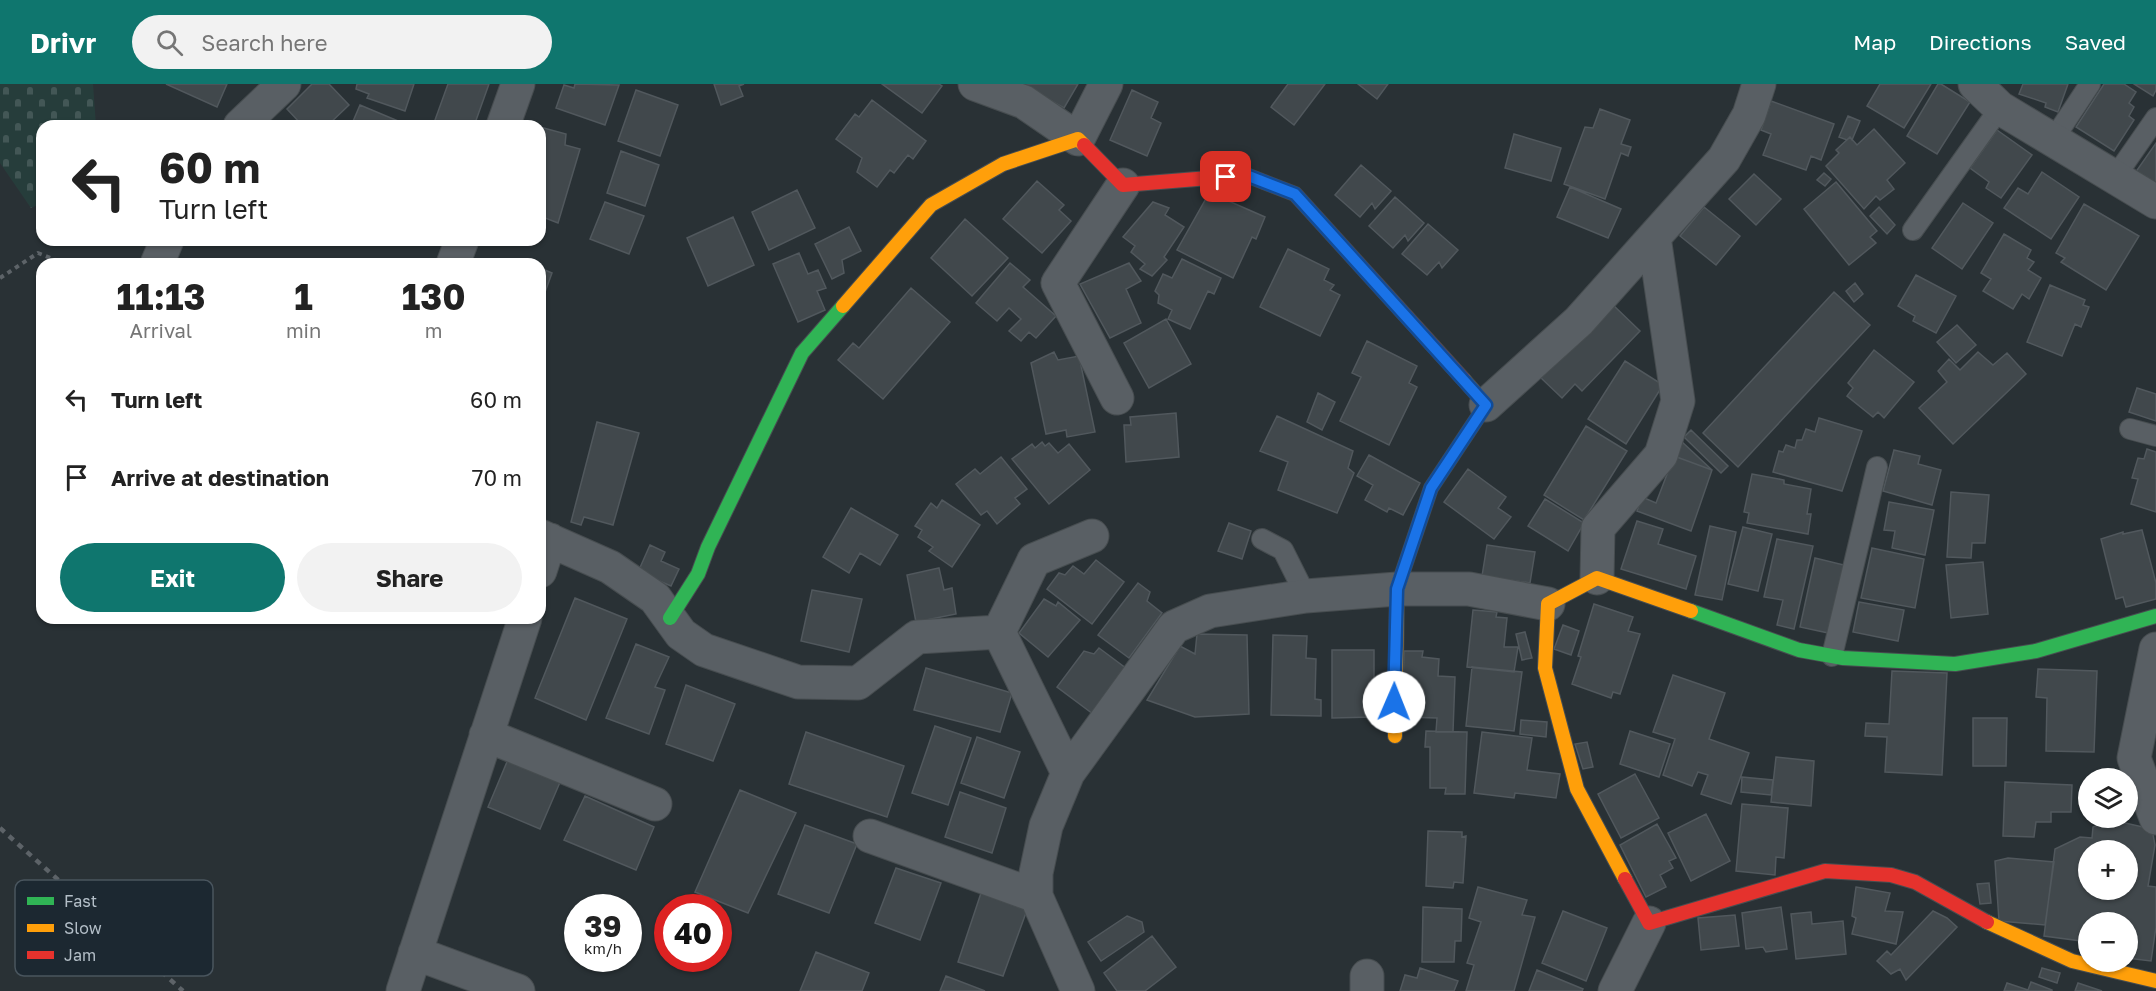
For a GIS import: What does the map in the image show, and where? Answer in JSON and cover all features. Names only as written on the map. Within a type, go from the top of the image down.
[{"type":"street","points":[[246,120],[284,84]]},
{"type":"street","points":[[505,120],[518,84]]},
{"type":"street","points":[[975,84],[1024,102],[1078,139],[1123,185]]},
{"type":"street","points":[[670,618],[698,573],[708,547],[802,353],[931,205],[1003,164],[1078,139],[1106,84]]},
{"type":"street","points":[[1395,736],[1397,589],[1431,488],[1486,405],[1579,321],[1724,159],[1749,115],[1759,84]]},
{"type":"street","points":[[1975,84],[2000,108],[2156,202]]},
{"type":"street","points":[[1123,185],[1246,175],[1295,194],[1486,405]]},
{"type":"street","points":[[1118,398],[1058,283],[1123,185]]},
{"type":"street","points":[[1598,578],[1598,528],[1661,455],[1678,401],[1654,237]]},
{"type":"street","points":[[999,632],[1034,560],[1092,536]]},
{"type":"street","points":[[546,538],[610,567],[655,598],[681,634],[704,650],[798,682],[858,683],[917,637],[999,632]]},
{"type":"street","points":[[1078,991],[1036,896],[1036,873],[1046,826],[1068,773],[1174,627],[1210,611],[1306,596],[1397,589],[1469,589],[1548,604],[1598,578],[1798,651],[1832,656],[1954,664],[2036,651],[2156,616]]},
{"type":"street","points":[[1548,604],[1545,668],[1577,789],[1649,923]]},
{"type":"street","points":[[403,991],[523,624]]},
{"type":"street","points":[[999,632],[1068,773]]},
{"type":"street","points":[[2156,649],[2134,758],[2156,818]]},
{"type":"street","points":[[486,735],[655,804]]},
{"type":"street","points":[[870,836],[1036,896]]},
{"type":"street","points":[[1616,991],[1649,923],[1825,871],[1891,875],[1915,882],[1991,924],[2072,961],[2156,981]]},
{"type":"street","points":[[415,953],[518,991]]},
{"type":"lane","points":[[2052,140],[2090,84]]},
{"type":"lane","points":[[1913,230],[2000,108]]},
{"type":"lane","points":[[2115,177],[2156,118]]},
{"type":"lane","points":[[2130,429],[2156,436]]},
{"type":"lane","points":[[1832,656],[1877,468]]},
{"type":"lane","points":[[1262,539],[1283,550],[1306,596]]},
{"type":"path","points":[[0,278],[39,253],[51,258]]},
{"type":"green space","points":[[0,84],[93,84],[96,120],[36,120],[36,206],[31,208],[0,163]]},
{"type":"building","points":[[166,84],[227,84],[217,107]]},
{"type":"building","points":[[312,84],[329,84],[349,105],[333,120],[297,120],[287,109]]},
{"type":"building","points":[[357,84],[414,84],[405,111],[367,98],[369,94],[356,89]]},
{"type":"building","points":[[448,84],[489,84],[476,120],[435,120]]},
{"type":"building","points":[[575,84],[619,85],[605,125],[556,108],[564,85],[574,88]]},
{"type":"building","points":[[714,84],[744,84],[739,86],[743,96],[721,105]]},
{"type":"building","points":[[882,84],[939,84],[942,86],[922,113]]},
{"type":"building","points":[[1021,84],[1078,84],[1064,108]]},
{"type":"building","points":[[1288,84],[1325,84],[1294,125],[1271,107]]},
{"type":"building","points":[[1358,84],[1388,84],[1377,99]]},
{"type":"building","points":[[1880,84],[1931,84],[1904,128],[1867,106]]},
{"type":"building","points":[[1938,84],[1970,102],[1937,154],[1907,136]]},
{"type":"building","points":[[2023,84],[2068,84],[2058,112],[2045,107],[2046,103],[2019,94]]},
{"type":"building","points":[[2104,84],[2124,84],[2136,92],[2129,103],[2134,107],[2129,116],[2134,120],[2114,151],[2076,127]]},
{"type":"building","points":[[2134,84],[2156,84],[2156,90],[2153,96]]},
{"type":"building","points":[[636,90],[678,105],[660,156],[618,141]]},
{"type":"building","points":[[1132,90],[1158,102],[1151,118],[1161,123],[1147,156],[1110,140]]},
{"type":"building","points":[[872,100],[926,141],[913,159],[908,155],[894,173],[890,170],[877,187],[857,172],[862,158],[836,139],[855,114],[859,117]]},
{"type":"building","points":[[1771,101],[1834,124],[1821,160],[1811,156],[1806,170],[1763,155],[1771,134],[1761,130]]},
{"type":"building","points":[[360,105],[396,120],[354,120]]},
{"type":"building","points":[[1600,109],[1630,120],[1621,144],[1631,147],[1628,156],[1621,153],[1605,199],[1564,184],[1585,127],[1593,128]]},
{"type":"building","points":[[1848,116],[1860,121],[1852,140],[1850,137],[1847,140],[1839,137]]},
{"type":"building","points":[[546,129],[566,134],[565,145],[580,149],[558,223],[546,218]]},
{"type":"building","points":[[1874,129],[1905,163],[1887,180],[1894,189],[1880,200],[1876,196],[1864,209],[1826,166],[1839,153],[1836,150],[1850,137],[1857,145]]},
{"type":"building","points":[[1997,130],[2032,155],[2001,198],[1986,188],[1989,182],[1970,168]]},
{"type":"building","points":[[1514,134],[1561,148],[1551,181],[1505,168]]},
{"type":"building","points":[[2156,143],[2156,188],[2135,173]]},
{"type":"building","points":[[621,151],[659,165],[645,206],[607,193]]},
{"type":"building","points":[[1361,165],[1391,191],[1375,209],[1372,203],[1360,217],[1335,195]]},
{"type":"building","points":[[2042,172],[2079,197],[2051,239],[2004,208],[2018,188],[2028,194]]},
{"type":"building","points":[[1824,173],[1831,179],[1825,186],[1817,180]]},
{"type":"building","points":[[1754,174],[1781,199],[1756,225],[1729,199]]},
{"type":"building","points":[[1037,181],[1064,205],[1059,210],[1071,221],[1042,253],[1003,219]]},
{"type":"building","points":[[1836,182],[1877,231],[1870,237],[1876,243],[1849,265],[1804,209]]},
{"type":"building","points":[[1570,187],[1621,209],[1608,238],[1557,217]]},
{"type":"building","points":[[797,190],[815,228],[769,250],[752,212]]},
{"type":"building","points":[[1208,195],[1215,195],[1265,217],[1256,239],[1252,237],[1233,278],[1177,250]]},
{"type":"building","points":[[1395,197],[1424,223],[1408,241],[1405,235],[1393,248],[1369,226]]},
{"type":"building","points":[[605,202],[644,216],[629,254],[590,239]]},
{"type":"building","points":[[1153,202],[1169,208],[1165,215],[1184,227],[1164,257],[1167,260],[1152,276],[1140,269],[1145,264],[1131,252],[1135,246],[1123,237]]},
{"type":"building","points":[[1963,203],[1993,223],[1962,269],[1932,248]]},
{"type":"building","points":[[2084,204],[2139,236],[2106,290],[2061,262],[2065,258],[2056,253]]},
{"type":"building","points":[[1704,207],[1740,236],[1716,265],[1680,236]]},
{"type":"building","points":[[1879,207],[1895,225],[1887,234],[1870,216]]},
{"type":"building","points":[[733,217],[754,265],[708,286],[687,238]]},
{"type":"building","points":[[965,219],[1008,258],[972,296],[931,258]]},
{"type":"building","points":[[1428,224],[1458,250],[1442,268],[1439,262],[1427,275],[1402,254]]},
{"type":"building","points":[[849,227],[861,251],[842,260],[844,273],[832,279],[815,244]]},
{"type":"building","points":[[2004,234],[2031,250],[2027,258],[2034,262],[2028,270],[2041,278],[2029,299],[2022,294],[2013,309],[1983,291],[1991,279],[1981,273]]},
{"type":"building","points":[[1288,249],[1329,269],[1324,280],[1334,285],[1330,290],[1340,295],[1320,336],[1260,307]]},
{"type":"building","points":[[799,253],[808,274],[818,270],[826,288],[817,291],[825,310],[798,322],[773,264]]},
{"type":"building","points":[[1182,259],[1221,278],[1214,294],[1208,291],[1190,329],[1168,319],[1172,310],[1158,303],[1159,295],[1155,291],[1163,274],[1172,278]]},
{"type":"building","points":[[1010,263],[1030,280],[1023,287],[1056,316],[1036,338],[1029,332],[1021,341],[1009,331],[1021,319],[1009,308],[997,321],[976,303]]},
{"type":"building","points":[[1129,263],[1141,281],[1126,289],[1141,323],[1110,338],[1080,284]]},
{"type":"building","points":[[546,270],[552,273],[546,290]]},
{"type":"building","points":[[1916,275],[1956,296],[1936,333],[1913,321],[1915,316],[1898,306]]},
{"type":"building","points":[[1855,283],[1863,294],[1854,302],[1846,291]]},
{"type":"building","points":[[2050,285],[2085,300],[2083,305],[2089,307],[2081,327],[2075,324],[2062,356],[2027,342]]},
{"type":"building","points":[[911,288],[950,322],[883,399],[838,360],[853,343],[859,348]]},
{"type":"building","points":[[1834,292],[1870,325],[1738,467],[1703,433]]},
{"type":"building","points":[[1611,303],[1640,331],[1582,391],[1575,384],[1562,398],[1540,377]]},
{"type":"building","points":[[1166,319],[1191,364],[1149,388],[1124,343]]},
{"type":"building","points":[[1957,325],[1976,345],[1956,363],[1937,342]]},
{"type":"building","points":[[1367,341],[1417,366],[1409,383],[1417,387],[1389,445],[1340,421],[1361,377],[1352,373]]},
{"type":"building","points":[[1874,350],[1914,382],[1884,418],[1878,412],[1873,417],[1847,396],[1853,388],[1848,383]]},
{"type":"building","points":[[1054,352],[1058,360],[1079,356],[1095,432],[1067,437],[1066,430],[1046,434],[1031,363]]},
{"type":"building","points":[[1978,352],[1993,365],[2007,353],[2026,374],[1953,444],[1919,408],[1947,382],[1938,371],[1949,359],[1960,370]]},
{"type":"building","points":[[1625,361],[1663,385],[1626,444],[1588,419]]},
{"type":"building","points":[[2137,388],[2156,394],[2156,421],[2129,412]]},
{"type":"building","points":[[1318,393],[1335,402],[1322,430],[1307,422]]},
{"type":"building","points":[[1176,413],[1179,457],[1126,462],[1124,425],[1131,425],[1130,417]]},
{"type":"building","points":[[1277,416],[1353,451],[1348,468],[1354,473],[1337,513],[1278,490],[1288,462],[1260,451]]},
{"type":"building","points":[[1819,418],[1862,431],[1842,491],[1773,472],[1779,451],[1783,452],[1786,445],[1795,448],[1797,440],[1802,440],[1806,429],[1815,432]]},
{"type":"building","points":[[597,422],[639,433],[613,525],[584,517],[581,525],[571,522]]},
{"type":"building","points":[[1586,426],[1627,451],[1584,520],[1544,495]]},
{"type":"building","points":[[1691,430],[1728,466],[1721,473],[1684,437]]},
{"type":"building","points":[[1680,440],[1712,470],[1674,456]]},
{"type":"building","points":[[1042,442],[1045,446],[1049,443],[1058,453],[1069,444],[1090,470],[1049,504],[1012,459],[1032,444],[1035,448]]},
{"type":"building","points":[[2147,449],[2156,452],[2156,512],[2131,504],[2138,479],[2132,478],[2138,458],[2144,459]]},
{"type":"building","points":[[1894,450],[1920,456],[1918,464],[1941,470],[1932,505],[1883,491]]},
{"type":"building","points":[[1369,455],[1420,483],[1403,515],[1389,508],[1387,512],[1365,500],[1373,485],[1357,476]]},
{"type":"building","points":[[1674,456],[1712,470],[1691,531],[1637,511],[1642,497],[1656,503]]},
{"type":"building","points":[[1001,457],[1027,489],[1015,498],[1020,504],[997,524],[987,511],[981,515],[956,484],[975,469],[980,474]]},
{"type":"building","points":[[1468,469],[1506,497],[1498,508],[1511,517],[1494,539],[1444,502]]},
{"type":"building","points":[[1752,474],[1784,480],[1784,484],[1811,489],[1807,514],[1811,514],[1808,534],[1747,523],[1749,513],[1744,512]]},
{"type":"building","points":[[1951,492],[1989,495],[1985,543],[1972,543],[1971,558],[1947,557]]},
{"type":"building","points":[[1545,499],[1584,523],[1568,551],[1528,526]]},
{"type":"building","points":[[942,500],[980,525],[952,567],[929,551],[933,547],[918,537],[922,530],[915,526],[931,503],[937,508]]},
{"type":"building","points":[[1889,502],[1934,510],[1925,555],[1892,548],[1895,531],[1884,530]]},
{"type":"building","points":[[851,508],[898,535],[880,565],[860,553],[849,573],[823,557]]},
{"type":"building","points":[[1637,521],[1663,529],[1658,544],[1696,556],[1686,589],[1621,569]]},
{"type":"building","points":[[1229,523],[1251,531],[1242,559],[1218,551]]},
{"type":"building","points":[[1710,526],[1736,532],[1722,600],[1695,595]]},
{"type":"building","points":[[1743,527],[1772,534],[1758,591],[1728,584]]},
{"type":"building","points":[[2142,530],[2156,583],[2156,599],[2126,607],[2123,597],[2116,599],[2101,539],[2123,532],[2123,534]]},
{"type":"building","points":[[1777,539],[1813,546],[1794,629],[1777,625],[1783,600],[1764,597]]},
{"type":"building","points":[[650,545],[665,552],[661,561],[679,569],[671,586],[638,572]]},
{"type":"building","points":[[1487,545],[1535,552],[1530,583],[1482,576]]},
{"type":"building","points":[[1872,548],[1924,559],[1915,608],[1861,598]]},
{"type":"building","points":[[1815,558],[1848,566],[1833,634],[1800,627]]},
{"type":"building","points":[[1096,560],[1124,582],[1092,624],[1047,589],[1059,573],[1065,575],[1073,566],[1084,574]]},
{"type":"building","points":[[1983,562],[1988,614],[1951,618],[1946,565]]},
{"type":"building","points":[[939,568],[944,590],[952,588],[956,614],[916,622],[907,575]]},
{"type":"building","points":[[1138,583],[1150,592],[1147,601],[1162,613],[1129,658],[1098,635]]},
{"type":"building","points":[[812,590],[862,599],[849,652],[801,641]]},
{"type":"building","points":[[575,598],[627,619],[586,720],[535,698]]},
{"type":"building","points":[[1044,599],[1056,606],[1058,602],[1080,620],[1048,657],[1019,633]]},
{"type":"building","points":[[1859,602],[1904,610],[1898,641],[1853,632]]},
{"type":"building","points":[[1594,604],[1633,617],[1628,631],[1640,634],[1620,694],[1613,692],[1611,698],[1572,684]]},
{"type":"building","points":[[1473,610],[1497,612],[1496,617],[1507,618],[1504,647],[1518,647],[1514,672],[1467,667]]},
{"type":"building","points":[[1563,625],[1579,631],[1571,655],[1554,649]]},
{"type":"building","points":[[1525,632],[1532,658],[1522,660],[1516,634]]},
{"type":"building","points":[[1197,634],[1247,635],[1249,714],[1195,717],[1147,700],[1180,646],[1195,654]]},
{"type":"building","points":[[1273,635],[1307,636],[1306,658],[1316,659],[1315,699],[1321,700],[1321,716],[1271,715]]},
{"type":"building","points":[[636,644],[669,657],[655,687],[665,690],[649,734],[606,718]]},
{"type":"building","points":[[1099,648],[1127,669],[1093,714],[1057,687],[1084,651],[1094,654]]},
{"type":"building","points":[[1332,650],[1374,650],[1374,717],[1332,718]]},
{"type":"building","points":[[1404,651],[1423,651],[1422,657],[1439,659],[1438,676],[1455,677],[1453,732],[1436,732],[1437,718],[1402,717]]},
{"type":"building","points":[[1472,667],[1522,672],[1514,731],[1466,726]]},
{"type":"building","points":[[926,668],[1012,693],[1000,732],[914,710]]},
{"type":"building","points":[[2038,669],[2097,671],[2094,752],[2046,751],[2047,698],[2036,697]]},
{"type":"building","points":[[1892,671],[1947,673],[1942,775],[1885,772],[1887,737],[1865,736],[1866,723],[1889,724]]},
{"type":"building","points":[[1673,675],[1725,693],[1709,739],[1749,753],[1731,804],[1701,794],[1708,775],[1698,772],[1692,786],[1663,775],[1675,739],[1653,732]]},
{"type":"building","points":[[686,685],[735,704],[713,761],[666,744]]},
{"type":"building","points":[[1973,718],[2007,718],[2006,766],[1973,766]]},
{"type":"building","points":[[1521,720],[1547,722],[1546,737],[1520,734]]},
{"type":"building","points":[[935,726],[971,738],[948,805],[912,793]]},
{"type":"building","points":[[1426,731],[1467,732],[1465,794],[1445,794],[1446,788],[1430,788],[1430,747],[1425,747]]},
{"type":"building","points":[[1630,731],[1670,744],[1659,777],[1620,764]]},
{"type":"building","points":[[806,732],[904,766],[887,817],[789,784]]},
{"type":"building","points":[[1482,732],[1532,738],[1527,770],[1560,774],[1556,798],[1515,793],[1514,798],[1474,793]]},
{"type":"building","points":[[977,737],[1020,752],[1004,798],[961,783]]},
{"type":"building","points":[[1587,742],[1593,767],[1583,769],[1575,744]]},
{"type":"building","points":[[509,757],[561,780],[540,829],[488,807]]},
{"type":"building","points":[[1776,757],[1814,761],[1811,806],[1771,802]]},
{"type":"building","points":[[1635,774],[1659,818],[1621,838],[1598,794]]},
{"type":"building","points":[[1742,777],[1773,780],[1771,795],[1741,792]]},
{"type":"building","points":[[2005,782],[2072,785],[2071,812],[2051,812],[2051,822],[2036,822],[2034,837],[2003,836]]},
{"type":"building","points":[[740,790],[796,813],[748,913],[732,907],[732,894],[695,892]]},
{"type":"building","points":[[960,792],[1006,808],[992,853],[945,837]]},
{"type":"building","points":[[585,796],[654,827],[636,870],[564,840]]},
{"type":"building","points":[[1742,804],[1788,808],[1784,858],[1776,857],[1775,875],[1736,871]]},
{"type":"building","points":[[1706,814],[1730,861],[1691,881],[1668,833]]},
{"type":"building","points":[[1657,824],[1676,858],[1669,861],[1673,868],[1660,875],[1666,887],[1646,897],[1620,845]]},
{"type":"building","points":[[805,825],[857,844],[829,913],[778,894]]},
{"type":"building","points":[[2138,826],[2152,829],[2155,845],[2148,886],[2156,887],[2156,927],[2151,961],[2138,959],[2138,912],[2078,912],[2078,941],[2044,936],[2055,849],[2080,837],[2092,838],[2093,828],[2138,828]]},
{"type":"building","points":[[1428,831],[1462,832],[1462,837],[1466,836],[1463,883],[1454,882],[1453,888],[1426,886]]},
{"type":"building","points":[[2008,858],[2054,862],[2045,925],[1999,921],[1995,861]]},
{"type":"building","points":[[896,868],[941,883],[920,940],[875,923]]},
{"type":"building","points":[[1989,883],[1991,903],[1980,904],[1977,884]]},
{"type":"building","points":[[1478,887],[1527,900],[1522,915],[1535,917],[1514,991],[1466,991],[1474,965],[1467,963],[1481,922],[1469,918]]},
{"type":"building","points":[[1856,887],[1890,893],[1885,911],[1903,912],[1896,944],[1852,934],[1856,918],[1852,916]]},
{"type":"building","points":[[981,893],[1027,910],[1003,976],[958,962]]},
{"type":"building","points":[[1423,907],[1462,909],[1461,941],[1455,941],[1454,962],[1422,962]]},
{"type":"building","points":[[1781,907],[1787,949],[1766,952],[1763,947],[1746,949],[1742,913]]},
{"type":"building","points":[[1563,911],[1607,928],[1586,981],[1542,963]]},
{"type":"building","points":[[1933,911],[1947,918],[1957,927],[1906,980],[1900,969],[1891,974],[1877,961],[1887,951],[1891,955]]},
{"type":"building","points":[[1811,912],[1812,924],[1843,921],[1846,954],[1796,959],[1791,914]]},
{"type":"building","points":[[1735,915],[1739,946],[1701,950],[1698,918]]},
{"type":"building","points":[[1127,916],[1142,922],[1144,932],[1101,961],[1088,942]]},
{"type":"building","points":[[1152,936],[1176,967],[1145,991],[1117,991],[1104,973]]},
{"type":"building","points":[[816,952],[869,973],[862,991],[800,991]]},
{"type":"building","points":[[1420,968],[1458,981],[1454,991],[1400,991],[1405,975],[1417,978]]},
{"type":"building","points":[[2042,968],[2060,973],[2057,983],[2039,977]]},
{"type":"building","points":[[1537,970],[1583,989],[1582,991],[1529,991]]},
{"type":"building","points":[[946,976],[985,991],[940,991]]},
{"type":"building","points":[[2031,982],[2052,991],[2004,991],[2007,983],[2028,990]]},
{"type":"building","points":[[2078,983],[2102,991],[2075,991]]},
{"type":"railway","points":[[0,828],[58,880]]},
{"type":"railway","points":[[166,976],[183,991]]},
{"type":"traffic: fast","points":[[670,618],[698,574],[708,547],[802,353],[843,306]]},
{"type":"traffic: fast","points":[[1691,611],[1799,650],[1843,658],[1955,664],[2036,651],[2156,616]]},
{"type":"traffic: slow","points":[[843,306],[931,205],[1003,164],[1078,139],[1084,145]]},
{"type":"traffic: slow","points":[[1395,736],[1397,589],[1431,488],[1486,405],[1464,380]]},
{"type":"traffic: slow","points":[[1625,879],[1577,789],[1545,668],[1548,604],[1597,578],[1691,611]]},
{"type":"traffic: slow","points":[[1987,922],[2072,961],[2156,981]]},
{"type":"traffic: jam","points":[[1084,145],[1123,185],[1246,175],[1295,194],[1464,380]]},
{"type":"traffic: jam","points":[[1625,879],[1649,923],[1825,871],[1891,875],[1915,882],[1987,922]]},
{"type":"route","points":[[1226,177],[1246,175],[1295,194],[1486,405],[1431,488],[1397,589],[1394,702]]}]
